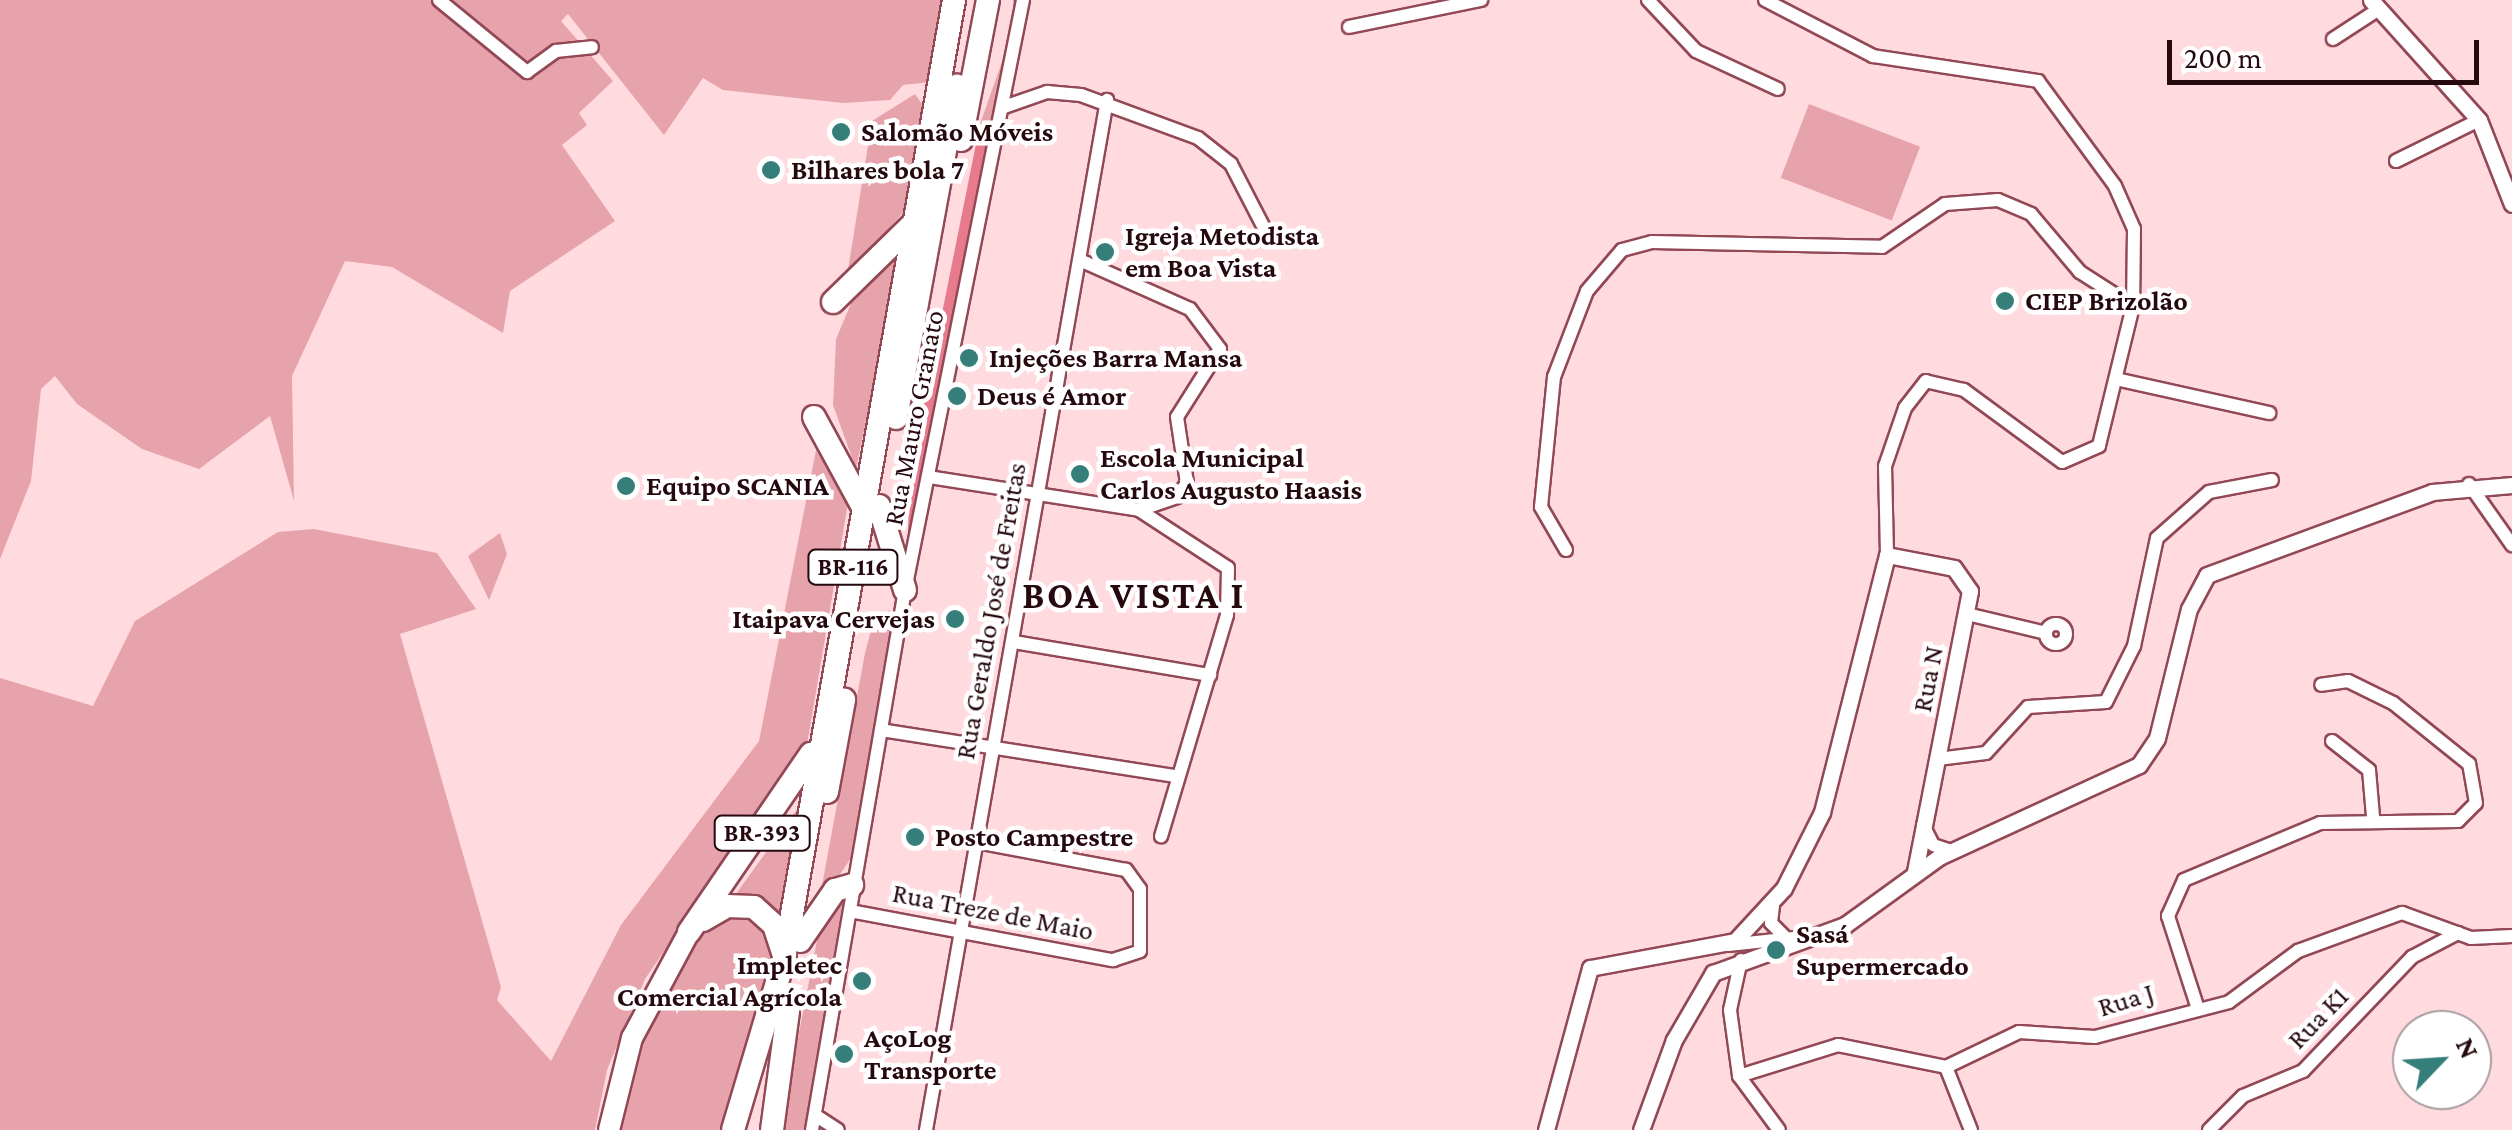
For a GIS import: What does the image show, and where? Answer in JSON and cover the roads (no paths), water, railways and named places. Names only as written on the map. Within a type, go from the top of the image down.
[{"type":"highway","name":"BR-116","points":[[748,1130],[788,1010],[954,0]]},
{"type":"highway","name":"BR-116","points":[[733,1130],[784,959],[824,728],[915,318],[968,0]]},
{"type":"highway","points":[[915,318],[978,80],[988,0]]},
{"type":"highway","points":[[833,302],[918,219]]},
{"type":"highway","points":[[814,416],[871,508],[905,590]]},
{"type":"highway","name":"BR-393","points":[[689,932],[776,816],[824,728]]},
{"type":"highway","points":[[800,940],[834,890],[852,885]]},
{"type":"highway","points":[[689,932],[727,906],[754,907],[774,924],[784,959]]},
{"type":"highway","points":[[772,1130],[788,1010]]},
{"type":"main road","name":"BR-393","points":[[609,1130],[632,1038],[689,932]]},
{"type":"street","points":[[440,0],[527,72],[556,51],[592,48]]},
{"type":"street","name":"Rua Mauro Granato","points":[[812,1130],[905,590],[1022,28],[1022,0]]},
{"type":"street","points":[[1349,27],[1481,0]]},
{"type":"street","points":[[1648,0],[1696,51],[1778,89]]},
{"type":"street","points":[[1764,0],[1858,52],[2038,80],[2128,208],[2133,306],[2106,435],[2073,463],[2052,458],[1964,390],[1940,379],[1920,384],[1885,466],[1887,555],[1822,812],[1732,982],[1739,1076],[1779,1130]]},
{"type":"street","points":[[2333,39],[2375,5],[2480,120],[2512,204]]},
{"type":"street","points":[[1004,107],[1047,92],[1107,100],[1213,146],[1263,226]]},
{"type":"street","name":"Rua Geraldo José de Freitas","points":[[926,1130],[992,745],[1082,261],[1107,100]]},
{"type":"street","points":[[2396,161],[2480,120]]},
{"type":"street","points":[[1566,550],[1541,507],[1554,377],[1587,291],[1622,250],[1652,242],[1882,246],[1945,204],[1998,200],[2031,214],[2080,272],[2133,306]]},
{"type":"street","points":[[929,477],[1138,510],[1176,497],[1187,483],[1176,417],[1220,348],[1190,309],[1082,261]]},
{"type":"street","points":[[2120,380],[2269,414]]},
{"type":"street","points":[[1938,759],[1986,753],[2028,706],[2106,702],[2134,646],[2157,538],[2208,492],[2272,480]]},
{"type":"street","points":[[1546,1130],[1590,968],[1717,946],[1745,952],[1856,919],[1915,872],[1951,851],[2090,795],[2147,757],[2207,575],[2468,484],[2512,485]]},
{"type":"street","points":[[2468,484],[2512,545]]},
{"type":"street","points":[[2495,522],[2495,497],[2512,485]]},
{"type":"street","points":[[1138,510],[1231,575],[1210,674],[1174,776],[1161,836]]},
{"type":"street","name":"Rua N","points":[[1887,555],[1963,573],[1967,614],[1915,872]]},
{"type":"street","points":[[1967,614],[2046,633]]},
{"type":"street","points":[[1014,642],[1210,674]]},
{"type":"street","points":[[2198,1009],[2169,924],[2176,887],[2308,826],[2373,816],[2462,820],[2478,798],[2475,775],[2377,693],[2348,681],[2321,685]]},
{"type":"street","points":[[881,730],[1174,776]]},
{"type":"street","points":[[2332,741],[2369,770],[2373,816]]},
{"type":"street","points":[[1923,823],[1932,845],[1951,851]]},
{"type":"street","name":"Rua Treze de Maio","points":[[850,911],[1128,960],[1142,940],[1132,875],[976,842]]},
{"type":"street","points":[[1770,910],[1773,927],[1787,937]]},
{"type":"street","points":[[1717,946],[1770,910]]},
{"type":"street","name":"Rua J","points":[[1946,1067],[2020,1032],[2095,1037],[2238,997],[2298,951],[2378,918],[2420,914],[2458,934],[2512,936]]},
{"type":"street","name":"Rua K1","points":[[2210,1130],[2243,1096],[2302,1071],[2412,958],[2458,934]]},
{"type":"street","points":[[1641,1130],[1674,1040],[1718,970],[1745,952],[1787,937],[1804,937]]},
{"type":"street","points":[[1717,946],[1718,970],[1732,982]]},
{"type":"street","points":[[1739,1076],[1838,1045],[1946,1067],[1970,1130]]},
{"type":"street","points":[[815,1115],[838,1130]]},
{"type":"place","name":"Salomão Móveis","points":[[841,132]]},
{"type":"place","name":"Bilhares bola 7","points":[[771,170]]},
{"type":"place","name":"Igreja Metodista em Boa Vista","points":[[1105,252]]},
{"type":"place","name":"CIEP Brizolão","points":[[2005,301]]},
{"type":"place","name":"Injeções Barra Mansa","points":[[969,358]]},
{"type":"place","name":"Deus é Amor","points":[[957,396]]},
{"type":"place","name":"Escola Municipal Carlos Augusto Haasis","points":[[1080,474]]},
{"type":"place","name":"Equipo SCANIA","points":[[626,486]]},
{"type":"place","name":"Itaipava Cervejas","points":[[955,619]]},
{"type":"place","name":"Posto Campestre","points":[[915,837]]},
{"type":"place","name":"Sasá Supermercado","points":[[1776,950]]},
{"type":"place","name":"Impletec Comercial Agrícola","points":[[862,981]]},
{"type":"place","name":"AçoLog Transporte","points":[[844,1054]]},
{"type":"district","name":"BOA VISTA I","points":[[1134,596]]}]
